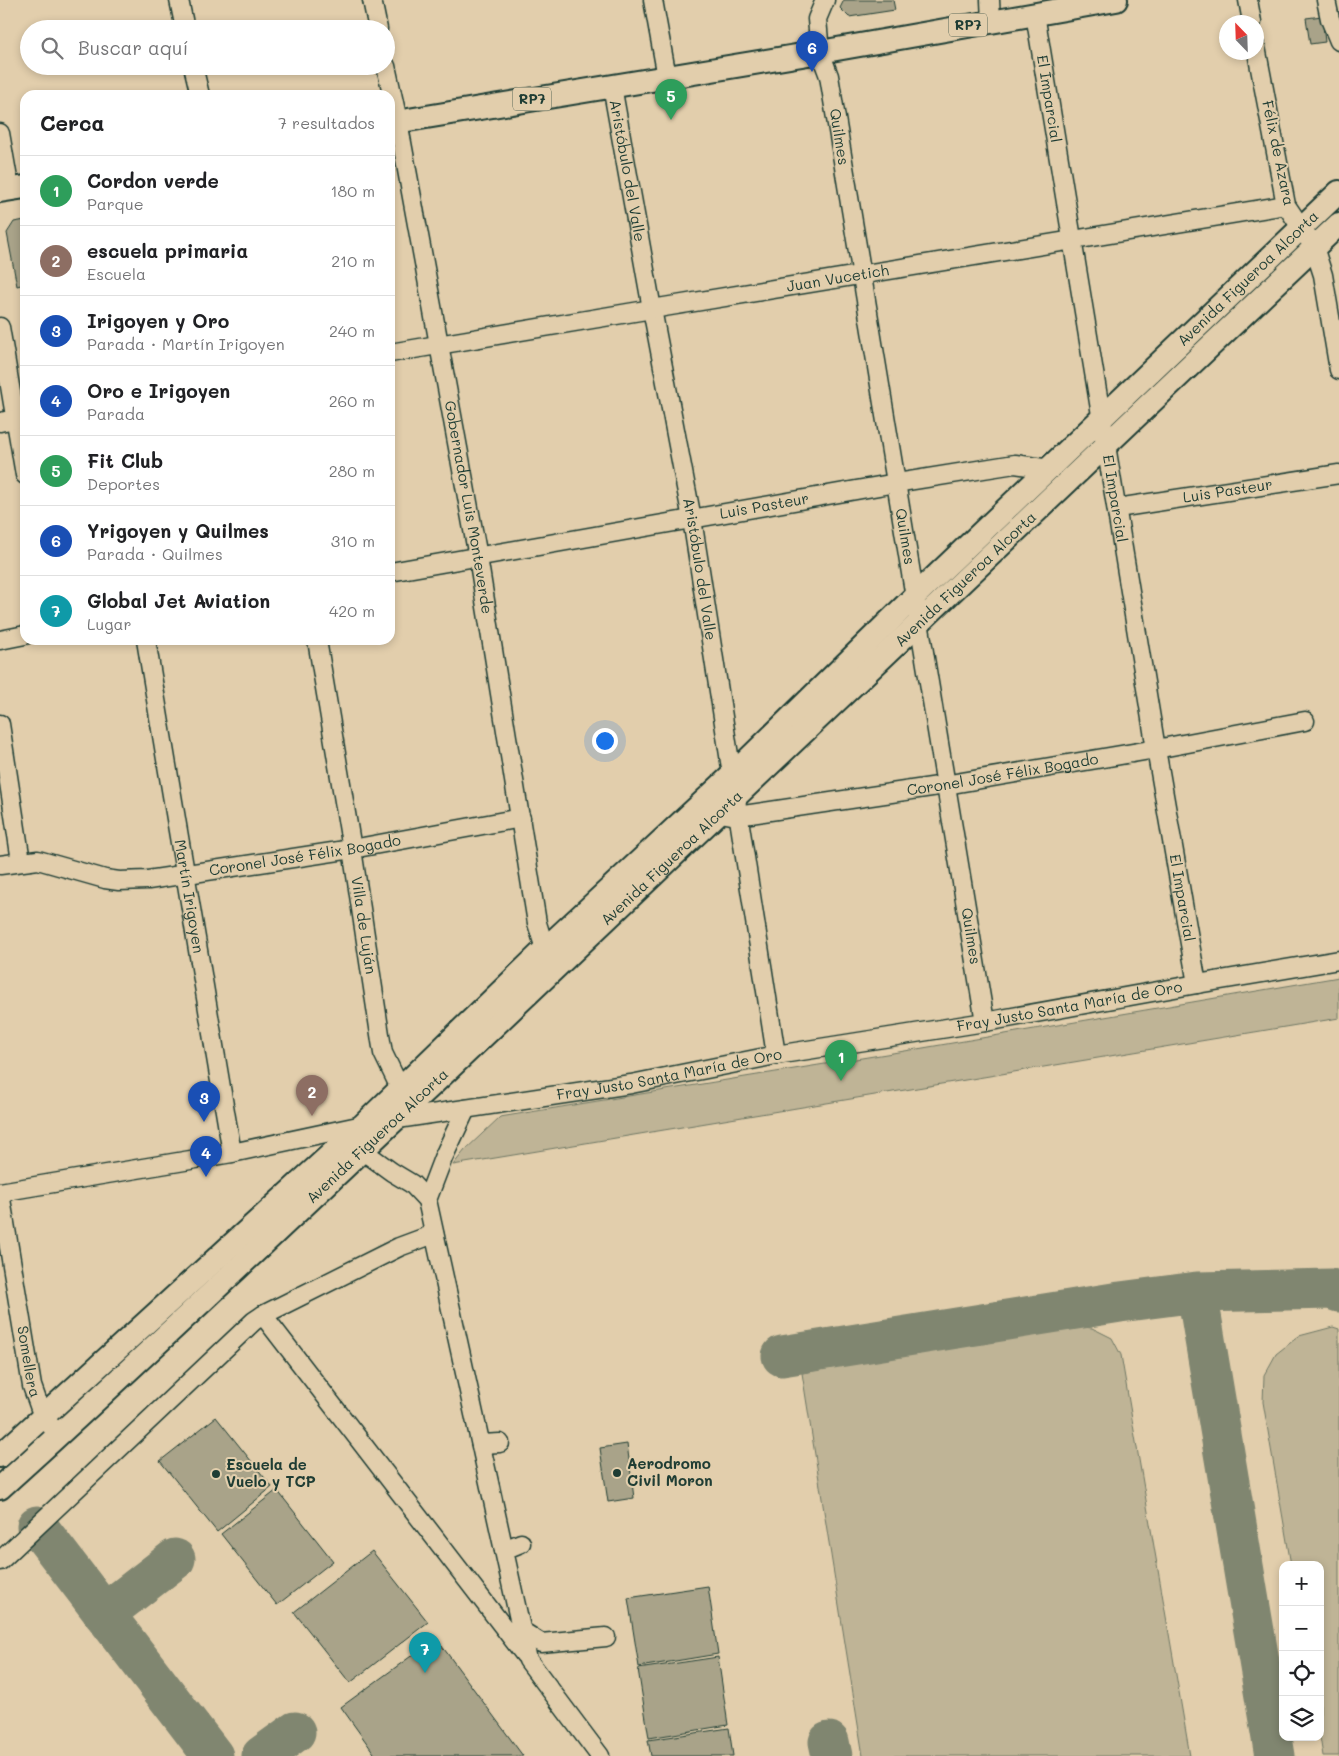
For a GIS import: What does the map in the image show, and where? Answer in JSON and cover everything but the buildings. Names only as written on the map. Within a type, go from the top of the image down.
[{"type":"main road","name":"RP7","points":[[395,122],[820,52],[990,11],[1035,14],[1116,0]]},
{"type":"main road","name":"Avenida Figueroa Alcorta","points":[[0,1488],[59,1435],[358,1138],[400,1088],[545,949],[724,807],[731,776],[916,596],[1339,192]]},
{"type":"main road","name":"Avenida Figueroa Alcorta","points":[[0,1456],[358,1138],[395,1119],[920,624],[1339,224]]},
{"type":"street","points":[[178,0],[183,20]]},
{"type":"street","points":[[372,0],[376,20]]},
{"type":"street","points":[[653,0],[667,77]]},
{"type":"street","name":"Quilmes","points":[[825,0],[817,19],[820,52],[829,76],[985,1022]]},
{"type":"street","points":[[1248,0],[1251,15]]},
{"type":"street","points":[[1326,0],[1330,19],[1339,41]]},
{"type":"street","name":"El Imparcial","points":[[1035,14],[1156,750],[1197,984]]},
{"type":"street","name":"Félix de Azara","points":[[1258,60],[1286,205],[1314,248],[1323,275],[1339,370]]},
{"type":"street","points":[[195,75],[199,90]]},
{"type":"street","name":"Gobernador Luis Monteverde","points":[[387,75],[389,90]]},
{"type":"street","name":"Aristóbulo del Valle","points":[[612,86],[692,519],[731,776],[724,807],[776,1055]]},
{"type":"street","name":"Gobernador Luis Monteverde","points":[[395,127],[439,344],[478,557],[537,923],[545,949]]},
{"type":"street","points":[[0,133],[12,190]]},
{"type":"street","name":"Juan Vucetich","points":[[395,352],[1286,205]]},
{"type":"street","points":[[0,327],[13,419],[20,452]]},
{"type":"street","name":"Luis Pasteur","points":[[395,571],[896,483],[1016,464],[1050,469]]},
{"type":"street","name":"Luis Pasteur","points":[[1117,508],[1339,474]]},
{"type":"street","points":[[0,640],[20,636]]},
{"type":"street","name":"Martín Irigoyen","points":[[147,645],[232,1153]]},
{"type":"street","name":"Villa de Luján","points":[[318,645],[352,849],[383,1053],[400,1088]]},
{"type":"street","name":"Coronel José Félix Bogado","points":[[724,807],[945,786],[1156,750],[1305,721]]},
{"type":"street","points":[[0,724],[21,861]]},
{"type":"street","name":"Coronel José Félix Bogado","points":[[0,865],[38,860],[119,881],[148,880],[185,876],[352,849],[521,818]]},
{"type":"street","name":"Fray Justo Santa María de Oro","points":[[395,1119],[631,1084],[776,1055],[985,1022],[1339,960]]},
{"type":"street","points":[[426,1200],[466,1109]]},
{"type":"street","points":[[0,1193],[232,1153],[358,1138],[392,1172],[412,1184],[426,1200],[528,1660]]},
{"type":"street","name":"Somellera","points":[[0,1193],[32,1386],[43,1417],[59,1435]]},
{"type":"street","points":[[0,1561],[240,1335],[264,1315],[399,1247],[434,1234]]},
{"type":"street","points":[[264,1315],[573,1716],[600,1756]]},
{"type":"street","points":[[480,1444],[500,1443]]},
{"type":"street","points":[[504,1550],[521,1543]]},
{"type":"street","points":[[522,1631],[541,1644],[606,1636]]},
{"type":"shaded area","points":[[1339,977],[1339,1018],[453,1165],[465,1150],[500,1117],[923,1048]]},
{"type":"shaded area","points":[[1066,1325],[1092,1328],[1112,1338],[1121,1355],[1190,1756],[863,1756],[802,1373]]},
{"type":"shaded area","points":[[1333,1327],[1339,1329],[1339,1756],[1323,1756],[1321,1741],[1324,1741],[1324,1561],[1290,1561],[1263,1402],[1264,1376],[1276,1354],[1299,1336]]},
{"type":"taxiway","points":[[782,1356],[1120,1302],[1197,1292],[1331,1289],[1339,1292]]},
{"type":"taxiway","points":[[1197,1292],[1275,1756]]},
{"type":"taxiway","points":[[37,1526],[213,1756]]},
{"type":"taxiway","points":[[104,1614],[175,1559]]},
{"type":"taxiway","points":[[262,1756],[295,1732]]},
{"type":"taxiway","points":[[829,1742],[832,1756]]},
{"type":"place","name":"Yrigoyen y Quilmes","points":[[812,72]]},
{"type":"place","name":"Fit Club","points":[[671,120]]},
{"type":"place","name":"Cordon verde","points":[[841,1081]]},
{"type":"place","name":"escuela primaria","points":[[312,1116]]},
{"type":"place","name":"Irigoyen y Oro","points":[[204,1122]]},
{"type":"place","name":"Oro e Irigoyen","points":[[206,1177]]},
{"type":"place","name":"Aerodromo Civil Moron","points":[[617,1473]]},
{"type":"place","name":"Escuela de Vuelo y TCP","points":[[216,1474]]},
{"type":"place","name":"Global Jet Aviation","points":[[425,1673]]}]
